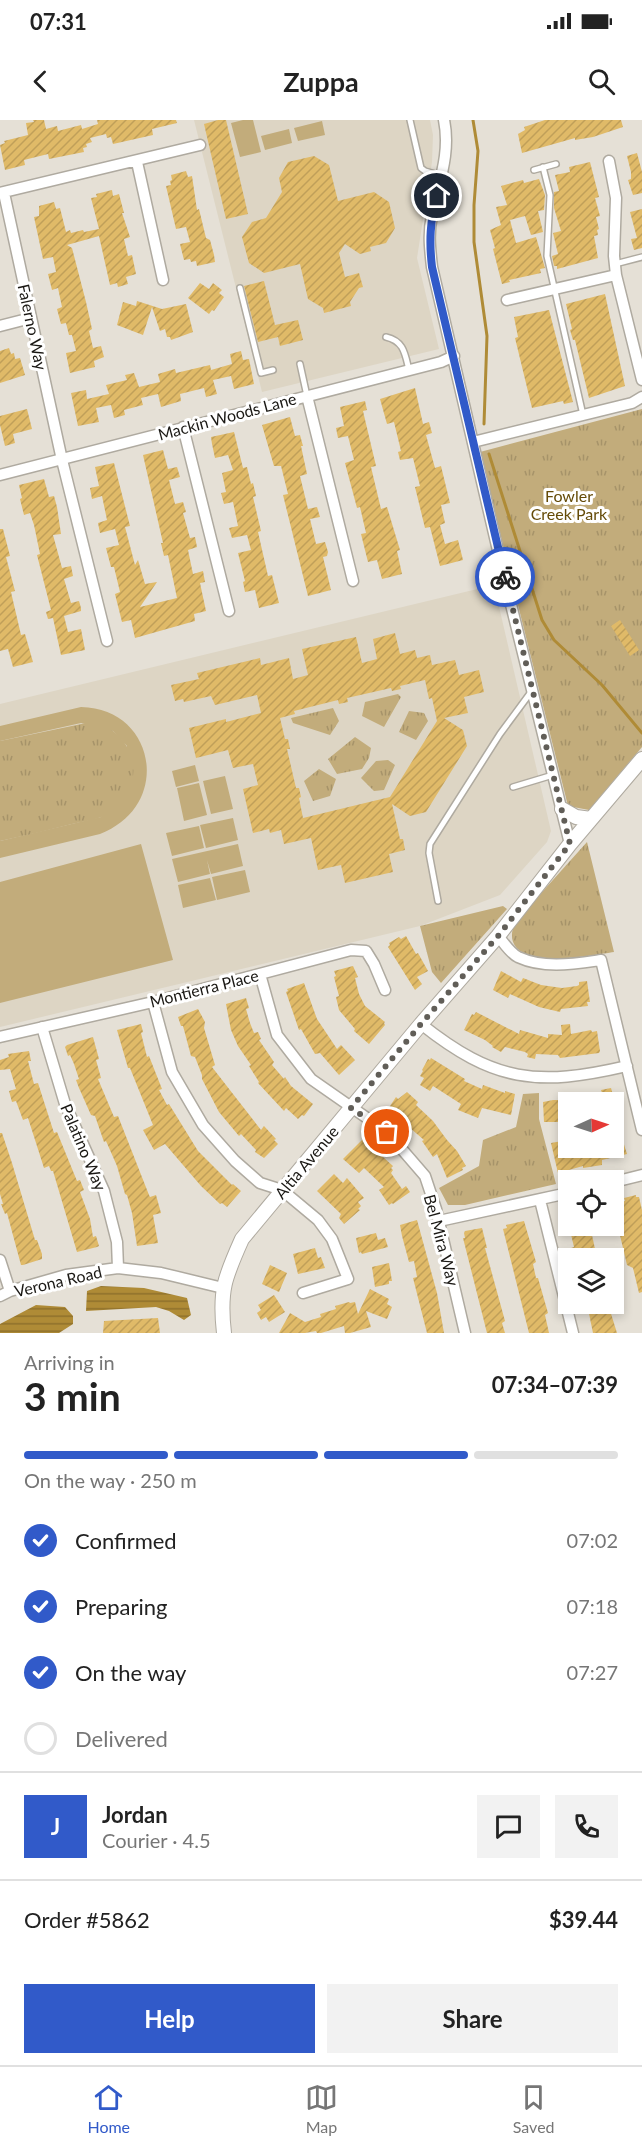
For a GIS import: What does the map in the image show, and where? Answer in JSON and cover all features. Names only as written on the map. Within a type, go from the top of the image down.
[{"type":"street","points":[[444,120],[446,129],[442,176],[431,217],[429,241],[432,267],[570,844]]},
{"type":"street","points":[[2,193],[200,145]]},
{"type":"street","points":[[609,161],[616,198],[615,269],[635,328],[642,380]]},
{"type":"street","points":[[137,162],[163,280]]},
{"type":"street","name":"Falerno Way","points":[[2,193],[62,460],[106,641]]},
{"type":"street","points":[[507,300],[554,289],[615,269]]},
{"type":"street","points":[[0,326],[31,318]]},
{"type":"street","name":"Mackin Woods Lane","points":[[0,475],[441,362],[454,356]]},
{"type":"street","points":[[307,396],[353,581]]},
{"type":"street","points":[[473,441],[632,403],[642,397]]},
{"type":"street","points":[[183,427],[229,611]]},
{"type":"street","name":"Altia Avenue","points":[[224,1333],[221,1311],[225,1275],[242,1239],[421,1024],[498,936],[570,844],[642,759]]},
{"type":"street","points":[[562,809],[576,817],[591,819]]},
{"type":"street","points":[[498,936],[516,956],[545,964],[566,965],[601,960],[642,1130]]},
{"type":"street","name":"Montierra Place","points":[[0,1037],[153,1002],[351,950],[366,951],[385,990]]},
{"type":"street","name":"Bel Mira Way","points":[[260,974],[278,1035],[312,1079],[387,1132],[425,1176],[439,1221],[465,1333]]},
{"type":"street","points":[[153,1002],[172,1072],[203,1125],[235,1161],[260,1183],[282,1191],[318,1220],[339,1253],[348,1279],[303,1293]]},
{"type":"street","points":[[421,1024],[473,1060],[498,1070],[531,1078],[576,1077],[627,1066]]},
{"type":"street","name":"Palatino Way","points":[[42,1027],[65,1104],[104,1191],[117,1242],[118,1268]]},
{"type":"street","points":[[624,1180],[642,1175]]},
{"type":"street","points":[[439,1221],[558,1196]]},
{"type":"street","points":[[540,1200],[573,1333]]},
{"type":"street","points":[[0,1260],[5,1293]]},
{"type":"street","name":"Verona Road","points":[[5,1293],[66,1275],[118,1268],[160,1273],[223,1288]]},
{"type":"lane","points":[[410,120],[421,168],[442,176]]},
{"type":"lane","points":[[534,170],[556,164]]},
{"type":"lane","points":[[543,167],[550,195],[547,256],[583,414]]},
{"type":"lane","points":[[615,269],[642,257]]},
{"type":"lane","points":[[240,288],[261,373],[273,370]]},
{"type":"lane","points":[[386,337],[395,339],[404,348],[409,370]]},
{"type":"lane","points":[[300,364],[307,396]]},
{"type":"lane","points":[[438,901],[429,853],[430,844],[500,734],[532,690]]},
{"type":"lane","points":[[513,787],[553,775]]},
{"type":"shaded area","points":[[194,120],[430,120],[433,135],[432,162],[417,258],[439,349],[262,392]]},
{"type":"shaded area","points":[[494,585],[551,831],[547,842],[500,895],[420,926],[0,1027],[0,704]]},
{"type":"shaded area","points":[[101,1286],[144,1288],[187,1298],[191,1315],[184,1320],[169,1311],[156,1307],[86,1311],[87,1291]]},
{"type":"shaded area","points":[[36,1305],[65,1307],[73,1316],[73,1324],[59,1333],[0,1333],[0,1324]]},
{"type":"green space","points":[[253,120],[261,152],[240,157],[231,123]]},
{"type":"green space","points":[[322,121],[325,135],[298,141],[294,128]]},
{"type":"green space","points":[[289,129],[292,143],[265,150],[261,136]]},
{"type":"green space","name":"Fowler Creek Park","points":[[642,409],[642,747],[589,810],[568,806],[480,452]]},
{"type":"green space","points":[[398,694],[401,697],[384,727],[362,716],[365,702]]},
{"type":"green space","points":[[81,707],[106,712],[126,723],[139,740],[146,760],[146,782],[138,802],[123,821],[100,834],[0,858],[0,841],[101,817],[127,746],[113,731],[81,723],[0,741],[0,726]]},
{"type":"green space","points":[[333,708],[339,721],[330,735],[293,723],[291,718]]},
{"type":"green space","points":[[409,711],[424,713],[428,721],[416,740],[399,732]]},
{"type":"green space","points":[[91,722],[116,733],[125,743],[131,756],[132,780],[123,801],[107,815],[97,819],[0,841],[0,741]]},
{"type":"green space","points":[[355,737],[371,748],[369,758],[362,769],[337,774],[328,759]]},
{"type":"green space","points":[[388,760],[395,765],[384,790],[374,791],[361,778],[376,761]]},
{"type":"green space","points":[[195,765],[199,781],[176,787],[172,771]]},
{"type":"green space","points":[[319,769],[336,779],[330,796],[313,801],[304,781]]},
{"type":"green space","points":[[225,776],[233,809],[211,814],[203,781]]},
{"type":"green space","points":[[199,783],[207,815],[184,821],[177,788]]},
{"type":"green space","points":[[233,818],[238,840],[206,848],[200,825]]},
{"type":"green space","points":[[199,826],[204,848],[172,856],[166,833]]},
{"type":"green space","points":[[587,842],[614,952],[572,958],[538,957],[524,953],[515,946],[512,934],[517,920]]},
{"type":"green space","points":[[141,844],[173,960],[0,1003],[0,882]]},
{"type":"green space","points":[[238,844],[243,866],[211,874],[207,860],[210,874],[178,882],[172,859]]},
{"type":"green space","points":[[245,870],[250,892],[217,900],[212,877]]},
{"type":"green space","points":[[210,878],[216,900],[183,908],[178,885]]},
{"type":"green space","points":[[503,906],[507,909],[441,983],[432,972],[420,926]]},
{"type":"green space","points":[[539,1093],[539,1119],[556,1184],[465,1205],[448,1205],[439,1188],[479,1166],[483,1140],[516,1127],[523,1094]]},
{"type":"building","points":[[33,120],[44,120],[46,129],[57,126],[58,131],[81,125],[82,129],[98,124],[97,120],[176,120],[177,123],[152,129],[153,135],[113,144],[111,137],[107,138],[106,134],[90,138],[92,142],[86,144],[87,147],[83,148],[84,152],[49,159],[48,154],[24,160],[25,165],[5,170],[0,145],[5,143],[4,141],[28,135],[26,123],[34,122]]},
{"type":"building","points":[[226,120],[248,214],[226,219],[204,124]]},
{"type":"building","points":[[545,120],[621,120],[623,127],[593,137],[575,140],[575,138],[522,153],[518,134],[525,130],[524,127]]},
{"type":"building","points":[[637,153],[642,172],[642,193],[633,195],[628,180],[631,179],[631,172],[627,156]]},
{"type":"building","points":[[314,156],[329,165],[338,201],[374,192],[389,202],[395,228],[386,243],[370,247],[371,251],[360,254],[345,244],[339,253],[345,277],[359,273],[363,287],[359,288],[350,302],[351,306],[324,313],[323,308],[308,299],[300,264],[264,273],[249,263],[242,237],[252,222],[266,218],[282,192],[279,178],[288,162]]},
{"type":"building","points":[[590,162],[599,197],[595,198],[600,216],[596,217],[599,229],[597,230],[598,235],[594,236],[598,258],[557,269],[552,256],[558,254],[553,233],[561,231],[554,208],[554,192],[559,191],[555,175],[570,172],[569,167]]},
{"type":"building","points":[[186,171],[188,177],[192,176],[197,210],[199,209],[206,238],[210,240],[215,262],[197,266],[196,261],[184,260],[180,244],[190,242],[186,227],[176,229],[166,186],[171,185],[171,175]]},
{"type":"building","points":[[539,179],[545,195],[544,210],[538,211],[543,232],[531,235],[525,216],[510,220],[516,243],[536,237],[545,268],[540,269],[541,273],[509,280],[510,282],[502,284],[490,230],[501,225],[496,207],[507,205],[501,186],[523,180],[524,183]]},
{"type":"building","points":[[112,190],[113,196],[119,194],[124,213],[122,213],[130,237],[124,239],[128,256],[132,255],[136,274],[126,277],[128,284],[118,287],[117,283],[110,285],[99,236],[67,245],[72,248],[86,302],[92,329],[89,331],[93,348],[101,346],[104,357],[94,361],[95,367],[70,373],[66,353],[76,351],[66,323],[61,324],[57,309],[62,307],[58,288],[52,290],[48,274],[56,272],[53,257],[43,259],[34,217],[39,216],[39,206],[54,202],[56,209],[60,208],[66,232],[99,229],[91,198],[97,197],[96,194]]},
{"type":"building","points":[[642,209],[642,248],[634,250],[631,239],[637,238],[630,212]]},
{"type":"building","points":[[264,281],[275,325],[298,320],[303,340],[280,346],[278,337],[258,342],[244,286]]},
{"type":"building","points":[[200,283],[209,289],[213,283],[222,290],[219,293],[224,297],[209,314],[188,298]]},
{"type":"building","points":[[605,294],[625,386],[589,398],[575,340],[570,330],[572,329],[566,304]]},
{"type":"building","points":[[137,301],[162,309],[186,304],[193,332],[171,340],[167,337],[165,329],[160,331],[152,307],[143,335],[117,325],[123,302],[136,306]]},
{"type":"building","points":[[549,310],[573,402],[564,404],[563,401],[532,408],[515,338],[518,337],[514,317]]},
{"type":"building","points":[[9,348],[11,354],[14,353],[15,359],[20,358],[25,375],[0,383],[0,351]]},
{"type":"building","points":[[241,351],[243,360],[249,359],[254,384],[234,389],[231,376],[213,380],[217,394],[206,397],[204,388],[180,394],[181,401],[161,407],[158,394],[141,398],[143,405],[124,410],[125,415],[114,418],[111,405],[96,408],[99,422],[78,426],[71,393],[86,390],[87,399],[109,394],[106,385],[127,380],[125,375],[134,373],[139,387],[160,382],[158,374],[175,369],[176,373],[210,365],[211,370],[232,364],[230,354]]},
{"type":"building","points":[[415,388],[423,424],[429,422],[432,433],[426,435],[435,468],[441,466],[450,503],[441,505],[445,523],[440,525],[445,544],[458,540],[463,560],[440,566],[430,527],[425,528],[415,487],[420,486],[413,458],[400,460],[398,452],[401,451],[394,422],[387,424],[380,399]]},
{"type":"building","points":[[365,401],[367,410],[363,411],[376,466],[371,467],[381,509],[387,507],[400,550],[397,551],[402,574],[382,579],[377,560],[368,562],[361,534],[366,533],[345,463],[354,460],[348,436],[338,438],[336,428],[344,426],[340,407]]},
{"type":"building","points":[[27,409],[32,429],[13,434],[15,443],[5,446],[0,416]]},
{"type":"building","points":[[290,417],[295,436],[300,435],[303,446],[301,446],[307,474],[300,476],[308,509],[317,507],[320,517],[310,519],[316,544],[325,542],[328,552],[327,556],[323,557],[331,590],[308,596],[283,495],[288,494],[281,466],[274,466],[262,425]]},
{"type":"building","points":[[234,432],[243,468],[247,467],[251,484],[253,483],[256,496],[253,497],[261,531],[258,532],[268,576],[272,575],[279,603],[259,608],[255,590],[245,592],[243,582],[245,581],[238,553],[251,550],[247,535],[232,538],[229,528],[238,526],[233,502],[224,504],[221,493],[226,492],[222,473],[233,470],[228,455],[215,458],[211,437]]},
{"type":"building","points":[[163,450],[168,469],[177,467],[180,477],[169,480],[175,504],[183,502],[186,512],[183,513],[190,538],[195,537],[197,547],[188,550],[193,574],[203,571],[205,582],[200,583],[206,611],[194,614],[195,621],[135,638],[131,620],[122,622],[115,594],[120,592],[114,567],[111,567],[106,548],[119,545],[115,529],[100,533],[98,523],[107,520],[102,496],[92,499],[90,488],[99,486],[95,467],[114,463],[130,526],[125,527],[135,565],[138,560],[145,584],[157,582],[140,607],[177,598],[168,555],[164,556],[143,455]]},
{"type":"building","points":[[44,479],[49,497],[54,496],[57,507],[61,534],[53,535],[62,568],[71,566],[73,576],[64,579],[71,603],[79,601],[81,608],[81,611],[64,616],[68,632],[81,629],[85,650],[61,655],[53,618],[48,619],[46,612],[51,610],[37,555],[40,554],[34,525],[30,513],[24,515],[20,499],[22,498],[19,485]]},
{"type":"building","points":[[0,529],[3,529],[10,556],[6,557],[15,591],[11,592],[21,635],[25,634],[33,662],[13,667],[8,649],[0,651]]},
{"type":"building","points":[[620,620],[639,650],[630,656],[611,626]]},
{"type":"building","points":[[395,633],[400,654],[415,650],[417,658],[430,655],[432,665],[455,660],[459,675],[479,670],[484,692],[464,697],[468,713],[444,718],[463,730],[467,746],[426,812],[410,816],[392,804],[400,839],[403,839],[405,850],[389,854],[393,872],[345,883],[341,865],[318,870],[311,838],[284,844],[281,830],[270,833],[269,829],[253,833],[243,789],[258,785],[253,764],[233,768],[228,750],[196,758],[189,728],[261,713],[257,695],[215,705],[211,696],[184,702],[183,699],[175,701],[171,685],[199,679],[197,673],[260,658],[261,665],[289,658],[293,679],[308,675],[302,649],[356,637],[362,663],[377,659],[373,639]],"holes":[[[425,680],[429,699],[432,698],[437,721],[390,797],[303,818],[299,788],[296,788],[287,749],[290,749],[288,739],[285,739],[280,718],[295,714],[294,711],[338,700],[339,704],[348,702],[347,698],[391,688],[392,691],[401,689],[400,686]]]},
{"type":"building","points":[[406,936],[428,971],[417,977],[422,984],[415,990],[388,947],[389,943]]},
{"type":"building","points":[[353,966],[358,977],[355,978],[359,994],[365,1006],[385,1022],[369,1044],[354,1031],[355,1029],[339,1010],[336,997],[339,996],[334,971]]},
{"type":"building","points":[[501,971],[521,982],[523,978],[541,985],[562,988],[577,986],[579,982],[587,981],[590,1002],[587,1002],[588,1006],[561,1009],[560,1012],[539,1007],[510,994],[508,998],[493,990]]},
{"type":"building","points":[[304,983],[317,1019],[337,1049],[341,1045],[355,1060],[339,1075],[320,1053],[315,1054],[301,1029],[299,1030],[286,992],[287,989]]},
{"type":"building","points":[[246,998],[250,1023],[254,1033],[258,1032],[261,1039],[259,1040],[274,1062],[272,1065],[291,1086],[313,1104],[304,1116],[298,1119],[286,1108],[284,1111],[258,1083],[249,1066],[251,1065],[238,1046],[231,1030],[226,1004]]},
{"type":"building","points":[[198,1009],[205,1022],[204,1028],[215,1065],[212,1067],[261,1130],[264,1126],[276,1139],[274,1140],[278,1144],[264,1158],[255,1152],[256,1150],[241,1134],[239,1136],[219,1112],[202,1079],[195,1057],[191,1056],[183,1026],[178,1017]]},
{"type":"building","points":[[476,1012],[519,1034],[520,1030],[548,1038],[548,1034],[562,1035],[561,1025],[570,1024],[571,1034],[597,1031],[600,1051],[560,1058],[558,1055],[536,1054],[535,1059],[527,1057],[528,1054],[525,1052],[505,1047],[501,1052],[485,1040],[464,1030],[472,1014]]},
{"type":"building","points":[[141,1024],[147,1057],[149,1056],[162,1089],[159,1090],[167,1105],[169,1104],[198,1151],[241,1191],[227,1207],[220,1204],[201,1186],[165,1144],[154,1150],[143,1130],[153,1125],[130,1068],[128,1068],[117,1030]]},
{"type":"building","points":[[93,1037],[99,1059],[96,1060],[101,1078],[98,1079],[114,1117],[118,1116],[150,1197],[156,1195],[161,1213],[153,1215],[158,1243],[137,1246],[132,1213],[117,1166],[106,1141],[104,1142],[95,1116],[91,1115],[79,1088],[76,1080],[79,1079],[74,1064],[65,1047]]},
{"type":"building","points":[[29,1051],[31,1061],[28,1061],[34,1084],[38,1083],[54,1133],[57,1132],[77,1181],[80,1180],[84,1190],[80,1192],[90,1219],[93,1237],[96,1236],[99,1246],[97,1247],[77,1252],[53,1171],[49,1166],[44,1168],[28,1118],[23,1120],[16,1101],[12,1102],[9,1091],[16,1089],[10,1069],[0,1070],[0,1060],[9,1057],[8,1054]]},
{"type":"building","points":[[431,1058],[465,1079],[464,1081],[482,1089],[483,1085],[515,1094],[511,1115],[482,1108],[478,1118],[458,1110],[461,1104],[433,1086],[430,1091],[420,1085],[424,1078],[420,1076],[422,1070]]},
{"type":"building","points":[[611,1088],[612,1092],[602,1092],[601,1090]]},
{"type":"building","points":[[407,1092],[418,1102],[416,1105],[433,1121],[457,1151],[466,1166],[462,1168],[463,1170],[447,1178],[437,1154],[433,1157],[422,1141],[424,1140],[388,1109],[396,1097],[398,1099]]},
{"type":"building","points":[[558,1100],[558,1122],[544,1122],[543,1102]]},
{"type":"building","points":[[0,1133],[2,1133],[12,1163],[35,1240],[42,1254],[42,1259],[23,1265],[21,1265],[7,1213],[5,1214],[1,1204],[3,1204],[0,1194]]},
{"type":"building","points":[[363,1139],[393,1166],[391,1173],[402,1189],[406,1186],[410,1192],[393,1204],[389,1205],[379,1190],[384,1187],[364,1168],[359,1173],[343,1159]]},
{"type":"building","points":[[558,1142],[558,1158],[610,1158],[602,1160],[602,1165],[558,1170],[558,1173],[551,1143]]},
{"type":"building","points":[[334,1174],[343,1183],[347,1178],[364,1198],[358,1202],[361,1206],[358,1209],[360,1210],[344,1224],[339,1218],[341,1214],[317,1191]]},
{"type":"building","points":[[636,1195],[639,1197],[642,1210],[642,1292],[639,1293],[633,1268],[627,1265],[620,1236],[624,1236],[624,1198]]},
{"type":"building","points":[[417,1220],[437,1293],[444,1333],[427,1333],[413,1278],[417,1277],[414,1261],[409,1262],[402,1236],[400,1225]]},
{"type":"building","points":[[524,1221],[536,1262],[533,1264],[536,1278],[538,1278],[548,1313],[545,1315],[549,1333],[529,1333],[503,1229],[507,1228],[506,1225]]},
{"type":"building","points":[[482,1228],[487,1248],[485,1248],[505,1321],[502,1323],[505,1333],[487,1333],[463,1238],[465,1238],[465,1231]]},
{"type":"building","points":[[376,1233],[378,1240],[385,1238],[388,1247],[359,1253],[356,1238]]},
{"type":"building","points":[[571,1236],[592,1236],[595,1248],[571,1248],[574,1247]]},
{"type":"building","points":[[315,1248],[325,1268],[298,1274],[293,1254]]},
{"type":"building","points":[[389,1263],[392,1281],[389,1281],[389,1284],[375,1287],[372,1267]]},
{"type":"building","points":[[270,1265],[287,1273],[279,1292],[262,1284]]},
{"type":"building","points":[[370,1289],[389,1299],[387,1304],[392,1307],[387,1319],[366,1311],[371,1327],[350,1333],[345,1333],[344,1326],[321,1333],[316,1331],[279,1333],[290,1313],[305,1322],[336,1309],[335,1306],[355,1302],[358,1314]]},
{"type":"building","points":[[274,1295],[285,1312],[269,1322],[266,1317],[261,1320],[257,1313],[261,1310],[258,1305]]},
{"type":"building","points":[[589,1314],[611,1314],[617,1333],[593,1333]]},
{"type":"building","points":[[158,1318],[160,1333],[103,1333],[104,1321]]},
{"type":"waterway","points":[[473,120],[478,151],[474,242],[487,336],[484,424]]},
{"type":"waterway","points":[[489,454],[542,620],[554,640],[602,685],[642,733]]},
{"type":"way so far","points":[[387,1132],[351,1108],[498,936],[570,844],[505,577]]},
{"type":"route","points":[[437,196],[431,217],[429,241],[432,267],[505,577]]}]
